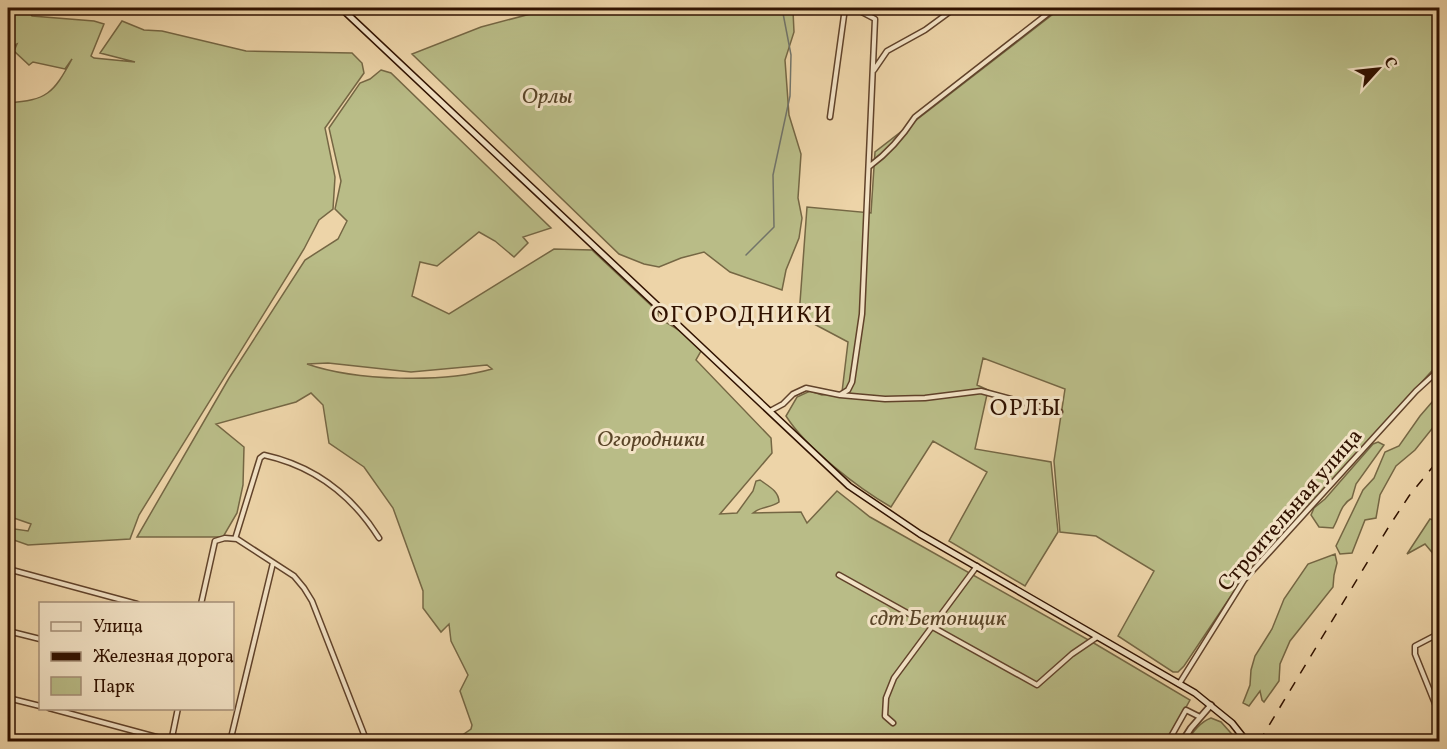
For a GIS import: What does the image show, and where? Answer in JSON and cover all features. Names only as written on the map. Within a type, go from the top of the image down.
[{"type":"main road","points":[[341,8],[849,486],[892,516],[976,567],[1179,684],[1211,705],[1232,723],[1247,741]]},
{"type":"street","points":[[830,117],[845,8]]},
{"type":"street","points":[[840,395],[848,390],[852,381],[861,326],[874,71],[875,19],[854,8]]},
{"type":"street","points":[[874,71],[887,51],[925,30],[955,8]]},
{"type":"street","points":[[869,167],[899,140],[915,117],[1055,8]]},
{"type":"street","name":"Строительная улица","points":[[1179,684],[1244,579],[1416,391],[1440,369]]},
{"type":"street","points":[[769,411],[806,388],[840,395],[885,399],[925,398],[981,391],[1060,412]]},
{"type":"street","points":[[235,538],[260,458],[264,455],[300,466],[338,489],[364,515],[379,538]]},
{"type":"street","points":[[201,602],[215,541],[225,538],[235,538],[294,576],[312,601],[367,741]]},
{"type":"street","points":[[230,741],[273,563]]},
{"type":"street","points":[[893,723],[885,716],[886,698],[894,678],[934,627],[976,567]]},
{"type":"street","points":[[8,569],[133,602]]},
{"type":"street","points":[[839,575],[1037,685],[1072,654],[1098,636]]},
{"type":"street","points":[[8,631],[39,639]]},
{"type":"street","points":[[1440,633],[1415,646],[1415,654],[1440,716]]},
{"type":"street","points":[[234,694],[241,696]]},
{"type":"street","points":[[8,698],[39,706]]},
{"type":"street","points":[[1182,741],[1211,705]]},
{"type":"street","points":[[56,710],[171,741],[178,710]]},
{"type":"street","points":[[1168,741],[1186,710],[1200,717]]},
{"type":"green space","points":[[8,8],[28,8],[32,16],[94,21],[104,24],[91,56],[94,58],[135,62],[100,53],[122,21],[144,30],[162,31],[246,51],[352,53],[362,63],[364,73],[325,128],[335,177],[333,209],[319,220],[304,249],[139,515],[130,539],[28,545],[8,538],[8,528],[28,531],[31,524],[8,516],[8,103],[32,100],[48,93],[54,88],[72,59],[65,69],[33,62],[29,65],[14,51],[17,44],[8,48]]},
{"type":"green space","name":"Орлы","points":[[553,8],[796,8],[793,11],[794,32],[785,60],[789,115],[801,154],[798,198],[802,218],[799,238],[786,270],[782,290],[730,272],[704,252],[659,267],[619,254],[412,54],[481,27]]},
{"type":"green space","points":[[1061,8],[1439,8],[1439,363],[1241,581],[1178,672],[1173,672],[1118,636],[1154,571],[1096,536],[1060,532],[1054,461],[1065,389],[983,358],[977,385],[988,390],[975,449],[1051,462],[1058,532],[1025,586],[949,541],[987,472],[933,441],[891,507],[863,489],[819,454],[786,416],[797,397],[810,391],[822,395],[842,392],[848,342],[799,316],[807,207],[871,213],[875,152]]},
{"type":"green space","points":[[381,70],[391,73],[551,228],[523,237],[528,243],[514,257],[495,241],[479,232],[437,266],[420,262],[412,296],[449,314],[554,249],[592,250],[658,312],[658,318],[682,332],[692,341],[701,351],[696,360],[771,438],[772,453],[720,514],[737,513],[753,491],[756,481],[760,480],[775,492],[779,502],[753,513],[801,512],[807,523],[837,491],[870,517],[1190,700],[1167,741],[468,741],[464,734],[471,729],[472,725],[460,691],[468,675],[451,641],[449,624],[441,632],[423,608],[423,591],[393,508],[364,467],[329,443],[323,405],[311,393],[296,402],[216,424],[244,447],[243,485],[237,513],[223,537],[137,537],[229,378],[305,260],[338,239],[347,221],[335,209],[341,181],[329,128],[360,83],[370,79]],"holes":[[[328,363],[411,372],[487,365],[492,369],[449,377],[400,378],[350,374],[307,364]]]},
{"type":"green space","points":[[1439,394],[1439,420],[1415,450],[1396,466],[1380,495],[1376,518],[1365,520],[1352,553],[1340,554],[1336,546],[1363,490],[1374,478],[1385,452],[1399,446]]},
{"type":"green space","points":[[1378,442],[1384,445],[1356,484],[1352,498],[1343,507],[1333,528],[1319,527],[1311,515],[1314,508],[1325,499],[1373,444]]},
{"type":"green space","points":[[1430,519],[1439,525],[1433,535],[1439,533],[1439,550],[1436,557],[1425,544],[1407,554]]},
{"type":"green space","points":[[1335,554],[1337,563],[1333,587],[1290,641],[1280,664],[1279,681],[1264,702],[1260,691],[1249,706],[1243,703],[1250,685],[1255,656],[1272,629],[1284,599],[1308,564]]},
{"type":"green space","points":[[1211,718],[1221,722],[1238,741],[1187,741],[1200,725]]},
{"type":"waterway","points":[[746,255],[774,227],[773,175],[790,96],[791,55],[782,8]]},
{"type":"railway","points":[[1259,742],[1388,528],[1409,496],[1440,458]]},
{"type":"district","name":"ОГОРОДНИКИ","points":[[742,314]]},
{"type":"district","name":"ОРЛЫ","points":[[1026,407]]},
{"type":"park label","name":"Огородники","points":[[651,438]]},
{"type":"park label","name":"сдт Бетонщик","points":[[938,617]]}]
